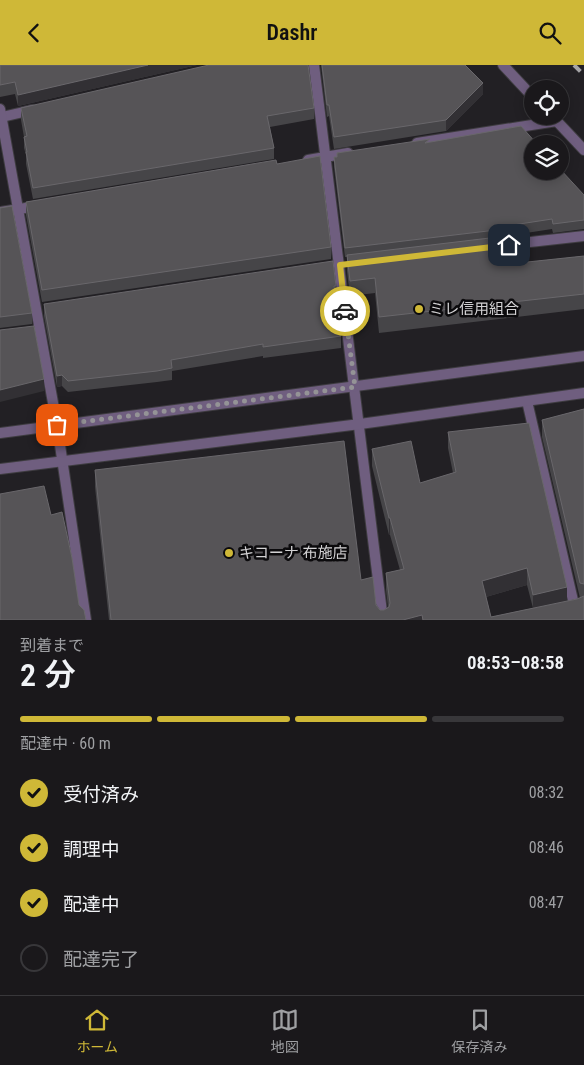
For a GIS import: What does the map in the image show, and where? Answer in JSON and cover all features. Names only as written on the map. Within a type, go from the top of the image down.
[{"type":"street","points":[[314,65],[383,620]]},
{"type":"street","points":[[503,65],[524,87]]},
{"type":"street","points":[[39,108],[1,113],[18,209],[42,309],[36,330],[57,425],[86,620]]},
{"type":"street","points":[[403,145],[524,124]]},
{"type":"street","points":[[561,125],[584,150]]},
{"type":"street","points":[[297,162],[355,153]]},
{"type":"street","points":[[0,212],[47,204]]},
{"type":"street","points":[[496,246],[584,236]]},
{"type":"street","points":[[0,433],[584,356]]},
{"type":"street","points":[[0,469],[360,424],[584,393]]},
{"type":"street","points":[[527,401],[575,609]]},
{"type":"building","points":[[0,65],[148,65],[18,95],[15,82],[0,85]]},
{"type":"building","points":[[209,65],[308,65],[314,108],[267,116],[274,148],[33,188],[24,137],[27,136],[21,108]]},
{"type":"building","points":[[322,65],[465,65],[483,83],[446,120],[334,137],[329,105],[327,105]]},
{"type":"building","points":[[521,126],[529,135],[524,135],[524,180],[569,179],[584,195],[584,220],[553,224],[552,219],[513,225],[513,228],[345,248],[334,157],[337,157],[337,153],[430,139],[425,143]]},
{"type":"building","points":[[320,156],[331,247],[42,290],[26,202],[276,160],[277,164]]},
{"type":"building","points":[[12,206],[32,313],[0,317],[0,208]]},
{"type":"building","points":[[515,235],[518,263],[584,256],[584,294],[379,317],[375,278],[350,281],[347,255]]},
{"type":"building","points":[[333,261],[336,286],[334,286],[341,336],[263,347],[263,344],[171,360],[172,368],[157,371],[68,381],[62,375],[57,376],[44,304]]},
{"type":"building","points":[[34,326],[44,379],[0,390],[0,330]]},
{"type":"building","points":[[584,409],[584,584],[580,583],[542,420]]},
{"type":"building","points":[[529,423],[567,587],[533,595],[527,568],[482,581],[491,617],[584,596],[584,620],[423,620],[422,615],[403,620],[111,620],[95,470],[344,441],[361,580],[373,577],[376,605],[380,610],[384,610],[389,607],[390,603],[386,573],[404,569],[372,449],[411,441],[420,483],[456,472],[448,432]]},
{"type":"building","points":[[44,486],[51,515],[62,512],[72,558],[79,605],[84,610],[86,620],[0,620],[0,494]]},
{"type":"railway","points":[[574,65],[584,75]]},
{"type":"way so far","points":[[57,425],[355,387],[345,311]]},
{"type":"place","name":"ミレ信用組合","points":[[419,309]]},
{"type":"place","name":"キコーナ 布施店","points":[[229,553]]},
{"type":"route","points":[[345,311],[340,265],[509,245]]}]
